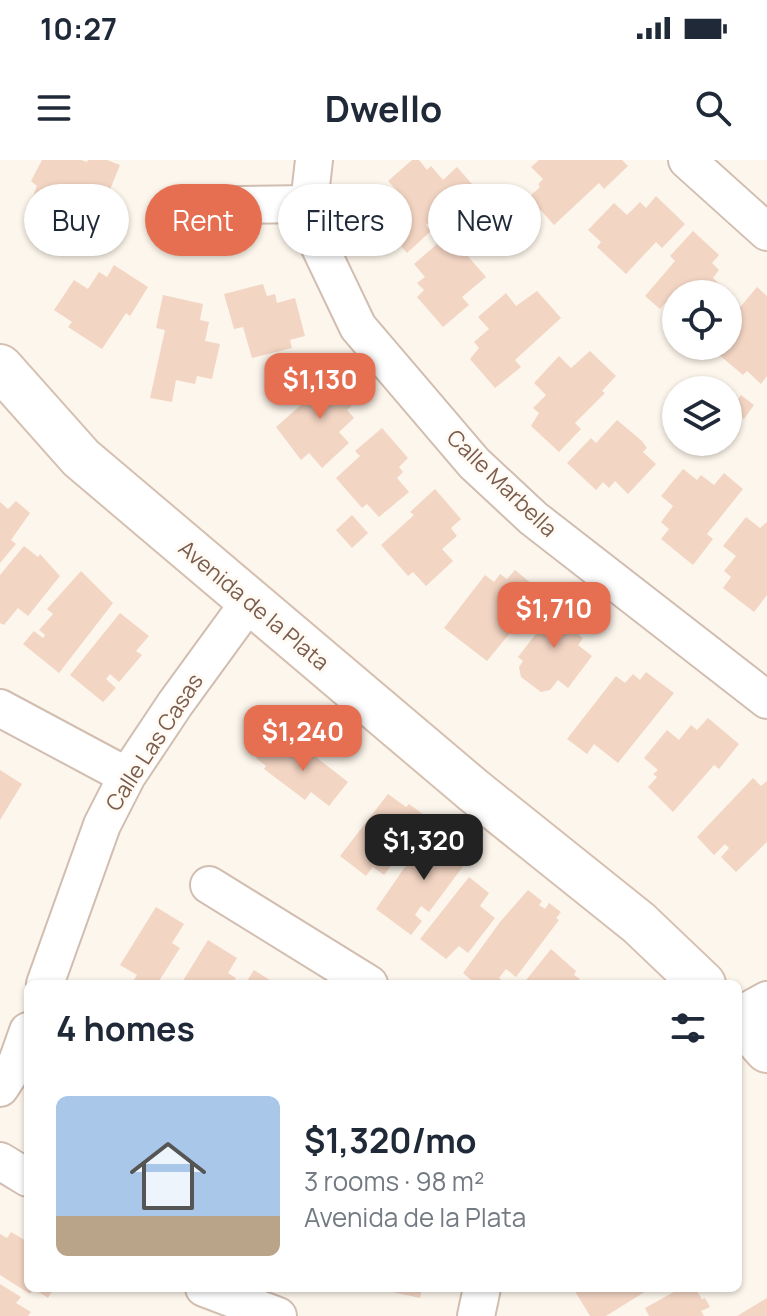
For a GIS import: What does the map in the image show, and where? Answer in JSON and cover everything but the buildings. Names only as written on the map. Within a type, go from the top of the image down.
[{"type":"street","name":"Calle Marbella","points":[[311,184],[314,160]]},
{"type":"street","points":[[687,160],[767,232]]},
{"type":"street","name":"Calle Marbella","points":[[324,256],[358,327],[474,463],[533,518],[767,700]]},
{"type":"street","name":"Avenida de la Plata","points":[[0,367],[81,458],[473,790],[639,923],[699,980]]},
{"type":"street","name":"Calle Las Casas","points":[[46,980],[102,825],[127,776],[250,601]]},
{"type":"street","points":[[0,708],[127,776]]},
{"type":"street","points":[[209,885],[363,980]]},
{"type":"street","points":[[742,1015],[767,1000]]},
{"type":"street","points":[[742,1022],[767,1050]]},
{"type":"street","points":[[0,1088],[17,1062],[24,1042]]},
{"type":"street","points":[[0,1161],[24,1176]]},
{"type":"street","points":[[214,1292],[268,1314]]},
{"type":"street","points":[[476,1316],[481,1292]]}]
